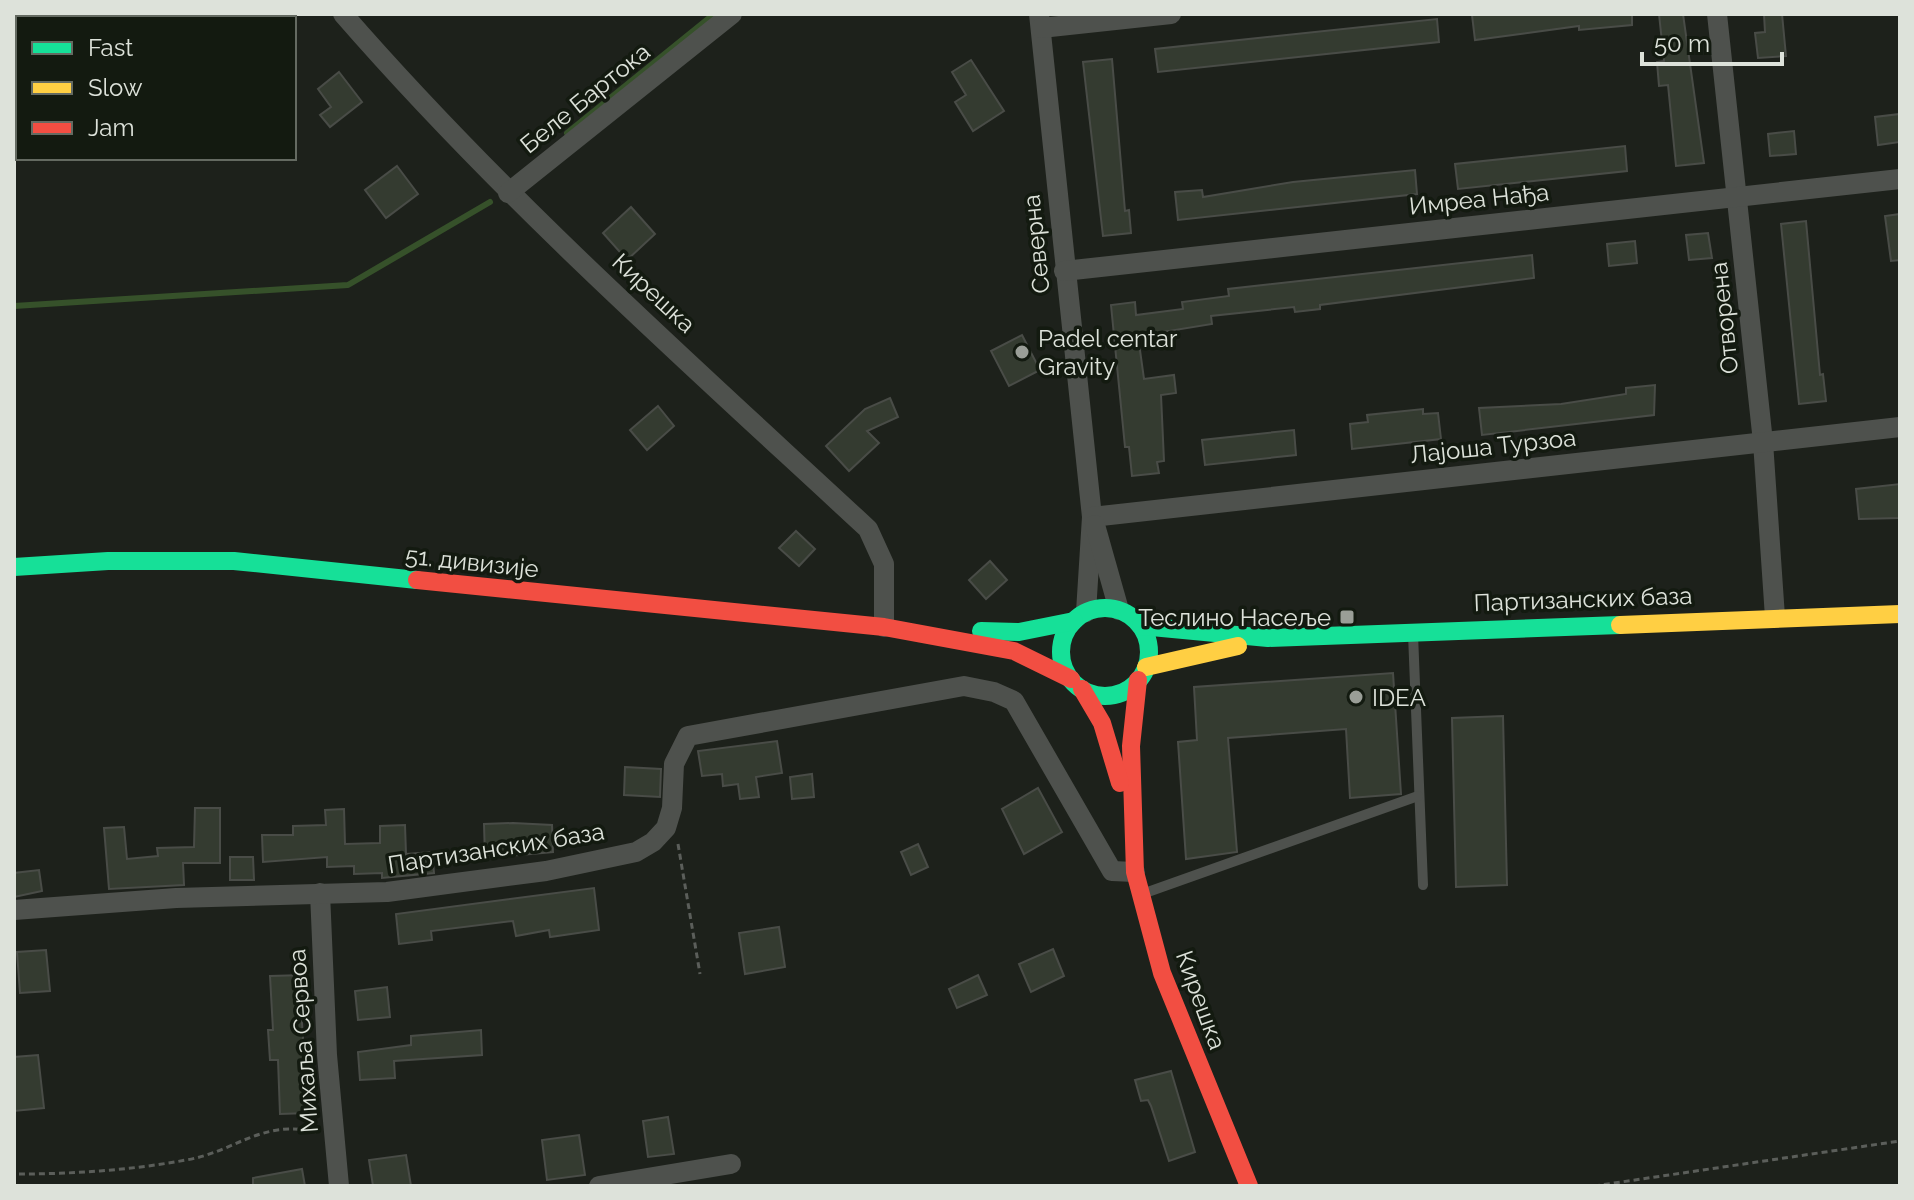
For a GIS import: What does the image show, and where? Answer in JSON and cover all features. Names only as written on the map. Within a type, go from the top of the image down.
[{"type":"street","name":"Кирешка","points":[[343,14],[418,100],[508,193],[868,529],[884,564],[884,627]]},
{"type":"street","name":"Беле Бартока","points":[[508,193],[732,14]]},
{"type":"street","points":[[1040,21],[1171,14]]},
{"type":"street","name":"Отворена","points":[[1717,14],[1763,442],[1775,617]]},
{"type":"street","name":"Северна","points":[[1040,21],[1092,517],[1080,617]]},
{"type":"street","name":"Имреа Нађа","points":[[1064,271],[1900,179]]},
{"type":"street","name":"Лајоша Турзоа","points":[[1092,517],[1900,427]]},
{"type":"street","name":"Северна","points":[[1092,517],[1108,560],[1119,610]]},
{"type":"street","name":"51. дивизије","points":[[14,567],[108,561],[234,561],[884,627],[1014,651],[1076,684]]},
{"type":"street","points":[[1102,608],[1119,610],[1141,626],[1148,642],[1142,674],[1112,695],[1076,684],[1063,665],[1062,649],[1080,617],[1102,608]]},
{"type":"street","name":"Партизанских база","points":[[1141,626],[1268,638],[1900,614]]},
{"type":"street","name":"51. дивизије","points":[[923,632],[1019,632],[1080,617]]},
{"type":"street","name":"Партизанских база","points":[[1142,674],[1268,638]]},
{"type":"street","name":"Кирешка","points":[[1142,674],[1132,716],[1135,872],[1162,973],[1249,1186]]},
{"type":"street","name":"Кирешка","points":[[1076,684],[1102,723],[1132,824]]},
{"type":"street","points":[[666,828],[672,808],[674,764],[688,736],[964,686],[994,692],[1014,701],[1112,871],[1135,872]]},
{"type":"street","name":"Партизанских база","points":[[14,910],[450,886],[546,871],[636,852],[653,842],[666,828]]},
{"type":"street","name":"Михаља Сервоа","points":[[320,893],[327,1055],[339,1186]]},
{"type":"street","points":[[599,1186],[731,1164]]},
{"type":"lane","points":[[1413,632],[1423,885]]},
{"type":"lane","points":[[1141,894],[1418,796]]},
{"type":"path","points":[[666,828],[679,847],[700,974]]},
{"type":"path","points":[[19,1174],[62,1174],[189,1160],[262,1131],[296,1129],[335,1138]]},
{"type":"path","points":[[1594,1186],[1900,1141]]},
{"type":"building","points":[[1632,14],[1632,25],[1579,30],[1579,26],[1475,40],[1472,15]]},
{"type":"building","points":[[1659,14],[1683,14],[1704,163],[1676,166],[1668,85],[1659,86],[1657,62],[1664,61]]},
{"type":"building","points":[[1764,14],[1782,14],[1786,56],[1758,58],[1755,33],[1765,32]]},
{"type":"building","points":[[1437,19],[1439,42],[1158,72],[1155,49]]},
{"type":"building","points":[[1112,59],[1125,211],[1129,210],[1131,233],[1103,236],[1083,62]]},
{"type":"building","points":[[971,60],[1004,111],[973,131],[955,102],[966,95],[952,72]]},
{"type":"building","points":[[339,72],[362,102],[330,127],[320,115],[331,107],[318,89]]},
{"type":"building","points":[[1900,114],[1900,142],[1878,145],[1875,117]]},
{"type":"building","points":[[1794,131],[1796,154],[1770,156],[1768,134]]},
{"type":"building","points":[[1625,146],[1627,171],[1458,189],[1455,164]]},
{"type":"building","points":[[397,166],[418,194],[386,218],[365,190]]},
{"type":"building","points":[[1415,170],[1417,194],[1178,220],[1175,192],[1202,190],[1203,197],[1293,182]]},
{"type":"building","points":[[631,207],[655,234],[627,260],[603,233]]},
{"type":"building","points":[[1900,214],[1900,260],[1891,261],[1885,216]]},
{"type":"building","points":[[1806,221],[1820,375],[1823,374],[1826,401],[1799,404],[1781,224]]},
{"type":"building","points":[[1708,233],[1712,258],[1689,260],[1686,235]]},
{"type":"building","points":[[1635,241],[1637,263],[1609,266],[1607,244]]},
{"type":"building","points":[[1532,255],[1534,278],[1320,305],[1320,309],[1295,312],[1294,307],[1211,316],[1212,324],[1138,336],[1144,379],[1174,375],[1176,393],[1161,395],[1164,461],[1157,462],[1159,473],[1132,476],[1129,447],[1125,447],[1111,305],[1135,302],[1136,315],[1183,309],[1182,302],[1229,296],[1228,289]]},
{"type":"building","points":[[1022,335],[1040,370],[1009,386],[991,351]]},
{"type":"building","points":[[1655,385],[1654,415],[1482,435],[1479,408],[1561,404],[1626,394],[1626,388]]},
{"type":"building","points":[[890,398],[898,417],[867,431],[879,443],[849,471],[826,446],[865,409]]},
{"type":"building","points":[[658,406],[674,426],[647,450],[630,430]]},
{"type":"building","points":[[1423,409],[1423,414],[1438,413],[1441,439],[1352,449],[1350,424],[1368,422],[1367,415]]},
{"type":"building","points":[[1294,430],[1296,455],[1205,465],[1202,440]]},
{"type":"building","points":[[1900,484],[1900,518],[1859,519],[1856,489]]},
{"type":"building","points":[[796,531],[815,549],[799,566],[779,548]]},
{"type":"building","points":[[990,561],[1007,580],[986,599],[969,580]]},
{"type":"building","points":[[1393,673],[1401,794],[1350,798],[1346,729],[1228,738],[1237,852],[1186,859],[1178,742],[1197,740],[1194,687]]},
{"type":"building","points":[[1503,716],[1507,885],[1456,887],[1452,718]]},
{"type":"building","points":[[777,741],[782,773],[756,777],[759,797],[740,799],[738,784],[723,786],[722,774],[702,776],[698,751]]},
{"type":"building","points":[[625,767],[661,769],[660,797],[624,795]]},
{"type":"building","points":[[812,774],[814,797],[792,799],[790,777]]},
{"type":"building","points":[[1038,788],[1062,832],[1024,854],[1002,809]]},
{"type":"building","points":[[195,808],[220,808],[220,863],[183,863],[184,885],[109,889],[104,828],[124,827],[127,859],[158,856],[157,848],[194,847]]},
{"type":"building","points":[[344,809],[345,844],[380,843],[380,826],[405,825],[406,854],[432,852],[434,873],[382,878],[382,873],[354,874],[354,866],[327,867],[327,857],[263,862],[262,835],[293,835],[293,826],[326,825],[325,810]]},
{"type":"building","points":[[484,824],[552,825],[553,852],[485,858]]},
{"type":"building","points":[[918,844],[928,867],[911,875],[901,852]]},
{"type":"building","points":[[230,857],[253,857],[254,880],[230,880]]},
{"type":"building","points":[[39,870],[42,891],[14,897],[14,873]]},
{"type":"building","points":[[594,888],[599,930],[550,937],[549,930],[516,936],[513,921],[431,931],[432,940],[399,944],[396,914]]},
{"type":"building","points":[[779,927],[785,967],[745,974],[739,933]]},
{"type":"building","points":[[1053,949],[1064,976],[1031,992],[1019,964]]},
{"type":"building","points":[[46,950],[50,991],[20,993],[17,952]]},
{"type":"building","points":[[304,975],[306,1007],[301,1008],[308,1113],[280,1114],[278,1060],[270,1060],[268,1030],[273,1030],[270,976]]},
{"type":"building","points":[[978,975],[987,995],[957,1008],[949,989]]},
{"type":"building","points":[[387,987],[390,1017],[358,1020],[355,991]]},
{"type":"building","points":[[481,1030],[482,1055],[394,1061],[395,1078],[360,1080],[358,1052],[411,1045],[411,1036]]},
{"type":"building","points":[[38,1055],[44,1108],[14,1111],[14,1057]]},
{"type":"building","points":[[1171,1071],[1195,1152],[1169,1161],[1151,1106],[1148,1100],[1141,1101],[1135,1080]]},
{"type":"building","points":[[668,1117],[674,1154],[648,1157],[643,1121]]},
{"type":"building","points":[[579,1135],[585,1175],[547,1180],[542,1140]]},
{"type":"building","points":[[406,1155],[411,1186],[373,1186],[369,1160]]},
{"type":"building","points":[[302,1169],[305,1186],[253,1186],[253,1178]]},
{"type":"waterway","points":[[567,133],[714,14]]},
{"type":"waterway","points":[[14,306],[348,285],[490,202]]},
{"type":"traffic: fast","points":[[14,567],[108,561],[234,561],[417,580]]},
{"type":"traffic: fast","points":[[1105,608],[1122,612],[1136,621],[1145,635],[1149,652],[1145,669],[1136,683],[1122,692],[1105,696],[1088,692],[1074,683],[1065,669],[1061,652],[1065,635],[1074,621],[1088,612],[1105,608]]},
{"type":"traffic: fast","points":[[981,631],[1019,632],[1074,621]]},
{"type":"traffic: fast","points":[[1141,626],[1268,638],[1620,625]]},
{"type":"traffic: slow","points":[[1620,625],[1900,614]]},
{"type":"traffic: slow","points":[[1146,667],[1238,646]]},
{"type":"traffic: jam","points":[[417,580],[884,627],[1014,651],[1071,679]]},
{"type":"traffic: jam","points":[[1138,680],[1131,746],[1135,872],[1162,973],[1249,1186]]},
{"type":"traffic: jam","points":[[1082,689],[1102,723],[1120,783]]},
{"type":"place","name":"Padel centar Gravity","points":[[1022,352]]},
{"type":"place","name":"Теслино Насеље","points":[[1347,617]]},
{"type":"place","name":"IDEA","points":[[1356,697]]}]
